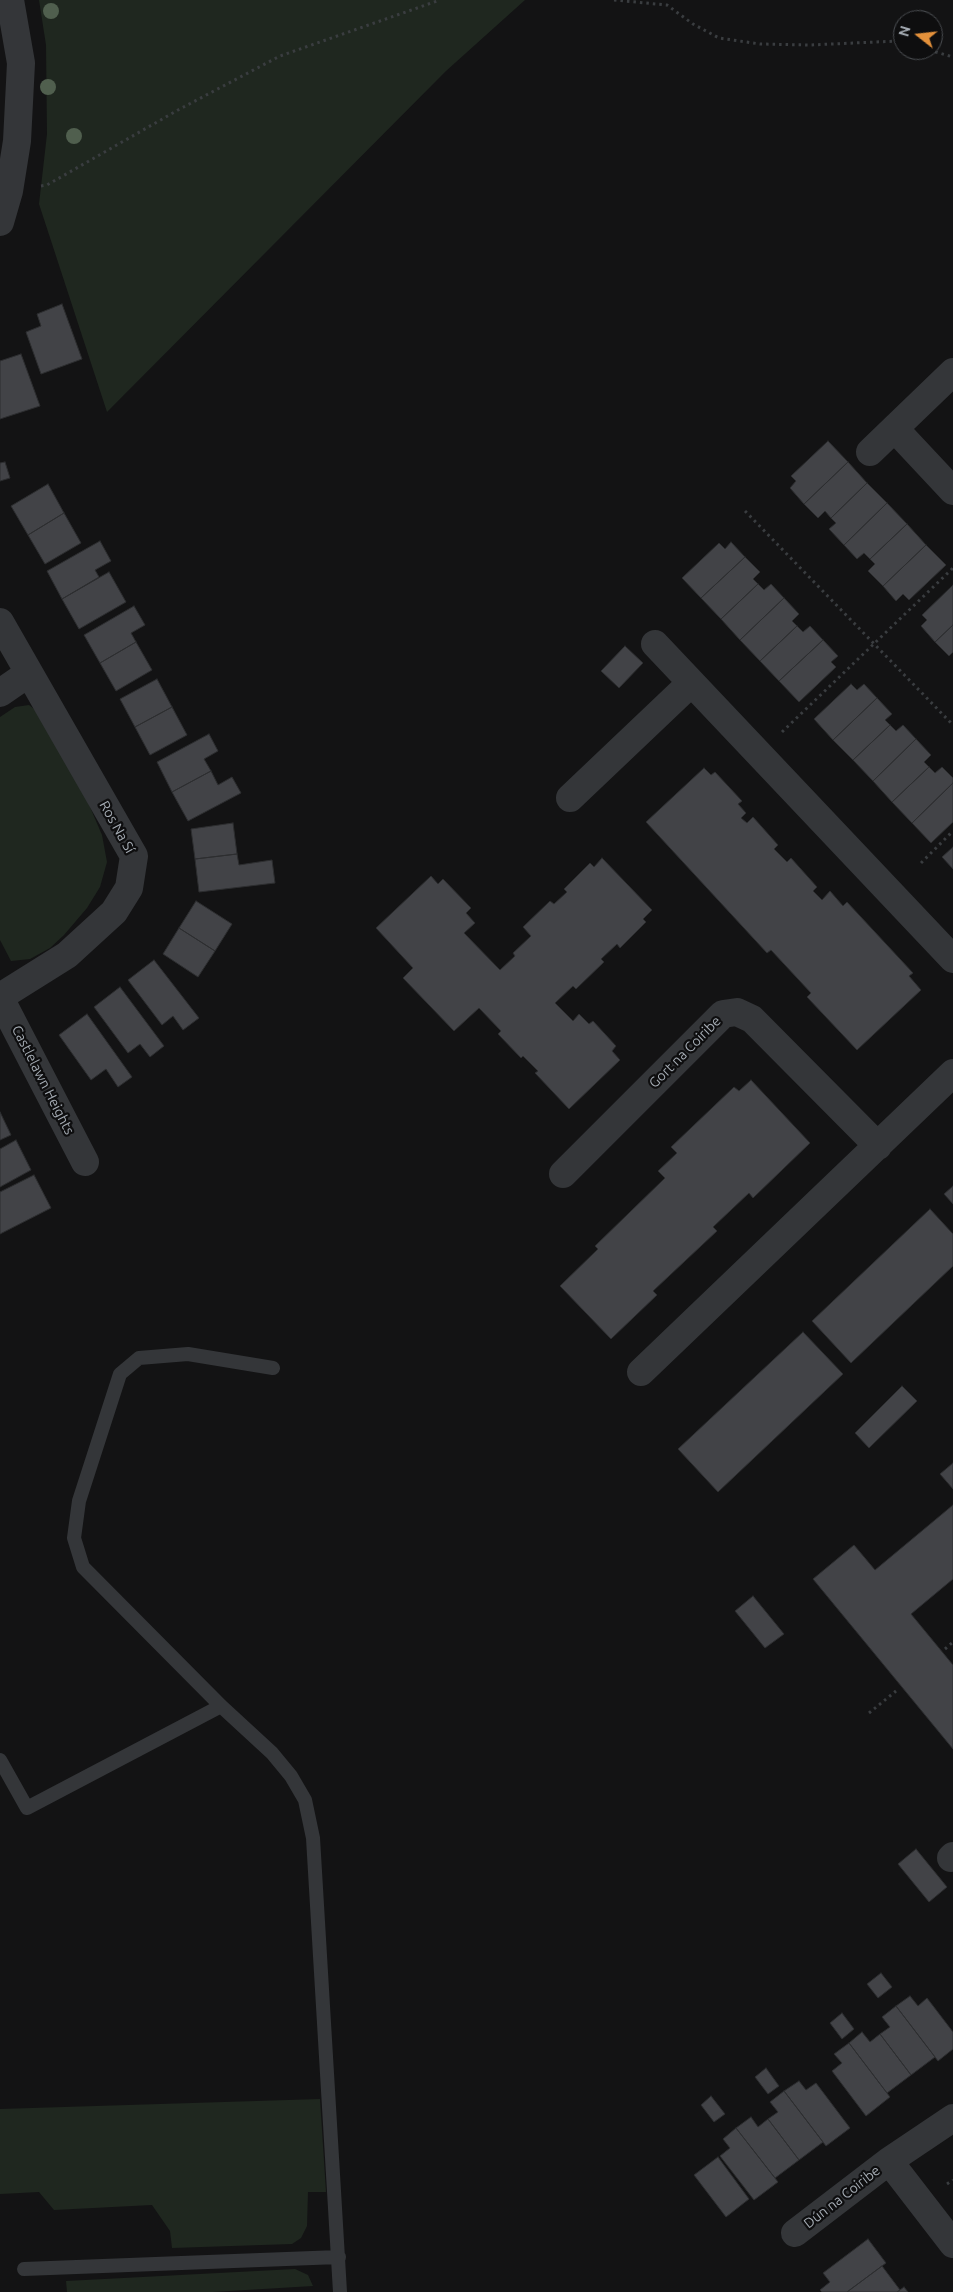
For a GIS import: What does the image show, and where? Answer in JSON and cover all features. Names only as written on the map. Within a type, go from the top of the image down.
[{"type":"street","points":[[0,222],[9,191],[18,141],[21,63],[10,0]]},
{"type":"street","points":[[870,452],[953,372]]},
{"type":"street","points":[[894,429],[953,491]]},
{"type":"street","name":"Ros Na Sí","points":[[0,622],[134,856],[129,888],[114,912],[68,955],[0,997]]},
{"type":"street","points":[[655,644],[953,959]]},
{"type":"street","points":[[0,693],[29,673]]},
{"type":"street","points":[[570,798],[691,683]]},
{"type":"street","name":"Castlelawn Heights","points":[[0,997],[85,1162]]},
{"type":"street","name":"Gort na Coiribe","points":[[563,1174],[723,1014],[737,1012],[752,1019],[878,1146]]},
{"type":"street","points":[[640,1372],[953,1073]]},
{"type":"street","name":"Dún na Coiribe","points":[[795,2233],[889,2161],[953,2118]]},
{"type":"street","name":"Dún na Coiribe","points":[[889,2161],[953,2244]]},
{"type":"lane","points":[[273,1368],[188,1354],[139,1358],[120,1374],[78,1501],[74,1538],[82,1567],[272,1753],[291,1776],[305,1800],[313,1838],[340,2292]]},
{"type":"lane","points":[[0,1760],[27,1808],[222,1706]]},
{"type":"lane","points":[[24,2269],[339,2257]]},
{"type":"path","points":[[9,191],[47,185],[178,110],[280,56],[440,0]]},
{"type":"path","points":[[614,0],[667,6],[693,24],[719,38],[760,44],[810,45],[893,41]]},
{"type":"path","points":[[746,511],[953,725]]},
{"type":"path","points":[[758,754],[953,568]]},
{"type":"path","points":[[921,863],[953,832]]},
{"type":"path","points":[[944,1650],[953,1642]]},
{"type":"path","points":[[869,1714],[896,1691]]},
{"type":"shaded area","points":[[39,0],[525,0],[446,71],[107,412],[39,204],[47,134],[46,45]]},
{"type":"shaded area","points":[[29,705],[38,712],[87,800],[102,835],[107,862],[100,887],[87,908],[64,935],[50,948],[30,959],[11,961],[0,940],[0,717],[15,707]]},
{"type":"shaded area","points":[[320,2099],[326,2192],[308,2192],[307,2226],[301,2238],[292,2244],[172,2248],[170,2231],[152,2205],[54,2210],[39,2192],[0,2194],[0,2109]]},
{"type":"shaded area","points":[[295,2269],[308,2275],[313,2286],[213,2292],[67,2292],[66,2281]]},
{"type":"building","points":[[62,304],[82,359],[41,374],[26,332],[41,326],[37,314]]},
{"type":"building","points":[[21,354],[40,406],[0,419],[0,361]]},
{"type":"building","points":[[828,441],[848,462],[804,504],[790,488],[796,481],[791,476]]},
{"type":"building","points":[[5,462],[10,478],[0,481],[0,463]]},
{"type":"building","points":[[848,462],[867,483],[831,518],[825,511],[818,518],[804,504]]},
{"type":"building","points":[[867,483],[887,503],[844,545],[829,529],[836,523],[831,518]]},
{"type":"building","points":[[48,484],[64,513],[28,535],[11,506]]},
{"type":"building","points":[[887,503],[907,524],[870,559],[864,553],[857,559],[844,545]]},
{"type":"building","points":[[64,513],[81,543],[45,564],[28,535]]},
{"type":"building","points":[[907,524],[926,545],[883,586],[868,571],[875,564],[870,559]]},
{"type":"building","points":[[100,541],[111,561],[95,570],[99,577],[62,599],[47,571]]},
{"type":"building","points":[[731,542],[745,557],[701,598],[682,578],[719,543],[725,549]]},
{"type":"building","points":[[926,545],[946,565],[909,600],[903,594],[896,601],[883,586]]},
{"type":"building","points":[[745,557],[760,572],[753,579],[758,584],[721,619],[701,598]]},
{"type":"building","points":[[109,572],[126,602],[79,629],[62,599]]},
{"type":"building","points":[[758,584],[764,590],[771,584],[784,598],[740,640],[721,619]]},
{"type":"building","points":[[953,585],[953,625],[935,642],[921,626],[927,620],[922,615]]},
{"type":"building","points":[[784,598],[799,614],[792,621],[797,626],[760,661],[740,640]]},
{"type":"building","points":[[134,606],[145,625],[131,633],[136,642],[100,663],[84,635]]},
{"type":"building","points":[[953,625],[953,652],[949,656],[935,642]]},
{"type":"building","points":[[797,626],[803,632],[810,626],[823,640],[779,681],[760,661]]},
{"type":"building","points":[[823,640],[838,656],[831,662],[836,667],[799,702],[779,681]]},
{"type":"building","points":[[136,642],[152,670],[116,691],[100,663]]},
{"type":"building","points":[[625,646],[643,663],[619,688],[601,671]]},
{"type":"building","points":[[157,679],[172,707],[135,727],[120,699]]},
{"type":"building","points":[[851,684],[857,690],[864,684],[877,698],[833,740],[814,719]]},
{"type":"building","points":[[877,698],[892,714],[885,720],[890,725],[853,760],[833,740]]},
{"type":"building","points":[[172,707],[187,735],[150,755],[135,727]]},
{"type":"building","points":[[890,725],[896,731],[903,725],[916,739],[873,781],[853,760]]},
{"type":"building","points":[[209,734],[218,751],[204,759],[211,771],[172,792],[157,762]]},
{"type":"building","points":[[916,739],[931,755],[924,762],[929,767],[892,802],[873,781]]},
{"type":"building","points":[[929,767],[935,773],[942,767],[953,778],[953,783],[912,823],[892,802]]},
{"type":"building","points":[[704,768],[711,775],[715,772],[742,801],[738,804],[746,813],[741,818],[747,823],[753,817],[778,845],[774,849],[787,862],[791,858],[817,887],[813,891],[822,900],[830,891],[843,906],[847,902],[913,973],[909,976],[921,990],[857,1050],[807,997],[811,993],[771,950],[767,953],[646,822]]},
{"type":"building","points":[[211,771],[218,785],[232,777],[241,793],[188,821],[172,792]]},
{"type":"building","points":[[953,783],[953,822],[931,843],[912,823]]},
{"type":"building","points":[[233,823],[237,854],[195,859],[191,829]]},
{"type":"building","points":[[953,847],[953,869],[942,857]]},
{"type":"building","points":[[237,854],[239,865],[272,860],[275,883],[199,892],[195,859]]},
{"type":"building","points":[[602,858],[652,910],[643,919],[646,922],[620,948],[617,944],[601,959],[604,962],[576,989],[573,986],[555,1003],[573,1021],[579,1014],[589,1024],[593,1021],[616,1046],[612,1051],[620,1060],[569,1109],[535,1073],[538,1071],[523,1056],[521,1058],[498,1034],[501,1031],[479,1008],[454,1031],[403,978],[413,968],[376,928],[431,876],[438,884],[443,879],[471,908],[466,913],[475,923],[464,933],[500,970],[515,956],[513,953],[531,936],[523,927],[550,901],[554,904],[567,892],[564,889],[590,863],[594,867]]},
{"type":"building","points":[[196,901],[232,924],[215,951],[179,928]]},
{"type":"building","points":[[179,928],[215,951],[198,977],[163,954]]},
{"type":"building","points":[[154,960],[199,1018],[183,1030],[173,1016],[162,1025],[128,980]]},
{"type":"building","points":[[120,987],[164,1046],[150,1057],[140,1044],[128,1053],[94,1007]]},
{"type":"building","points":[[87,1014],[132,1077],[118,1087],[106,1069],[91,1080],[59,1035]]},
{"type":"building","points":[[751,1080],[810,1143],[753,1198],[749,1193],[713,1227],[717,1231],[653,1291],[657,1295],[611,1339],[560,1286],[598,1249],[595,1246],[665,1178],[658,1171],[677,1153],[671,1147],[734,1087],[739,1091]]},
{"type":"building","points":[[0,1112],[11,1135],[0,1140]]},
{"type":"building","points":[[16,1140],[31,1170],[0,1187],[0,1149]]},
{"type":"building","points":[[34,1175],[51,1208],[0,1234],[0,1192]]},
{"type":"building","points":[[953,1186],[953,1204],[944,1194]]},
{"type":"building","points":[[930,1209],[953,1234],[953,1266],[851,1363],[812,1321]]},
{"type":"building","points":[[803,1332],[843,1374],[718,1492],[678,1449]]},
{"type":"building","points":[[902,1386],[917,1401],[869,1448],[855,1433]]},
{"type":"building","points":[[953,1463],[953,1489],[940,1474]]},
{"type":"building","points":[[953,1505],[953,1579],[911,1614],[953,1665],[953,1749],[813,1579],[854,1545],[875,1570]]},
{"type":"building","points":[[753,1596],[784,1634],[765,1648],[735,1611]]},
{"type":"building","points":[[916,1849],[947,1887],[929,1902],[898,1864]]},
{"type":"building","points":[[881,1973],[892,1987],[878,1998],[867,1984]]},
{"type":"building","points":[[910,1996],[918,2006],[927,1998],[953,2032],[953,2049],[938,2061],[896,2006]]},
{"type":"building","points":[[896,2006],[935,2057],[911,2075],[880,2034],[890,2027],[882,2017]]},
{"type":"building","points":[[842,2013],[854,2029],[842,2039],[830,2023]]},
{"type":"building","points":[[862,2032],[870,2042],[880,2034],[911,2075],[887,2093],[849,2043]]},
{"type":"building","points":[[849,2043],[890,2097],[866,2116],[832,2071],[842,2063],[834,2054]]},
{"type":"building","points":[[766,2068],[779,2086],[768,2094],[755,2077]]},
{"type":"building","points":[[799,2081],[806,2090],[816,2083],[850,2128],[826,2146],[784,2091]]},
{"type":"building","points":[[784,2091],[823,2142],[799,2160],[768,2119],[778,2112],[770,2102]]},
{"type":"building","points":[[711,2096],[725,2114],[714,2122],[701,2105]]},
{"type":"building","points":[[751,2117],[758,2127],[768,2119],[799,2160],[775,2178],[736,2128]]},
{"type":"building","points":[[736,2128],[778,2182],[754,2200],[720,2156],[730,2148],[723,2139]]},
{"type":"building","points":[[718,2157],[749,2199],[726,2217],[694,2175]]},
{"type":"building","points":[[868,2239],[886,2263],[847,2292],[822,2292],[820,2290],[830,2282],[823,2273]]},
{"type":"building","points":[[882,2266],[900,2290],[897,2292],[847,2292]]},
{"type":"building","points":[[904,2287],[908,2292],[897,2292],[900,2290]]}]
